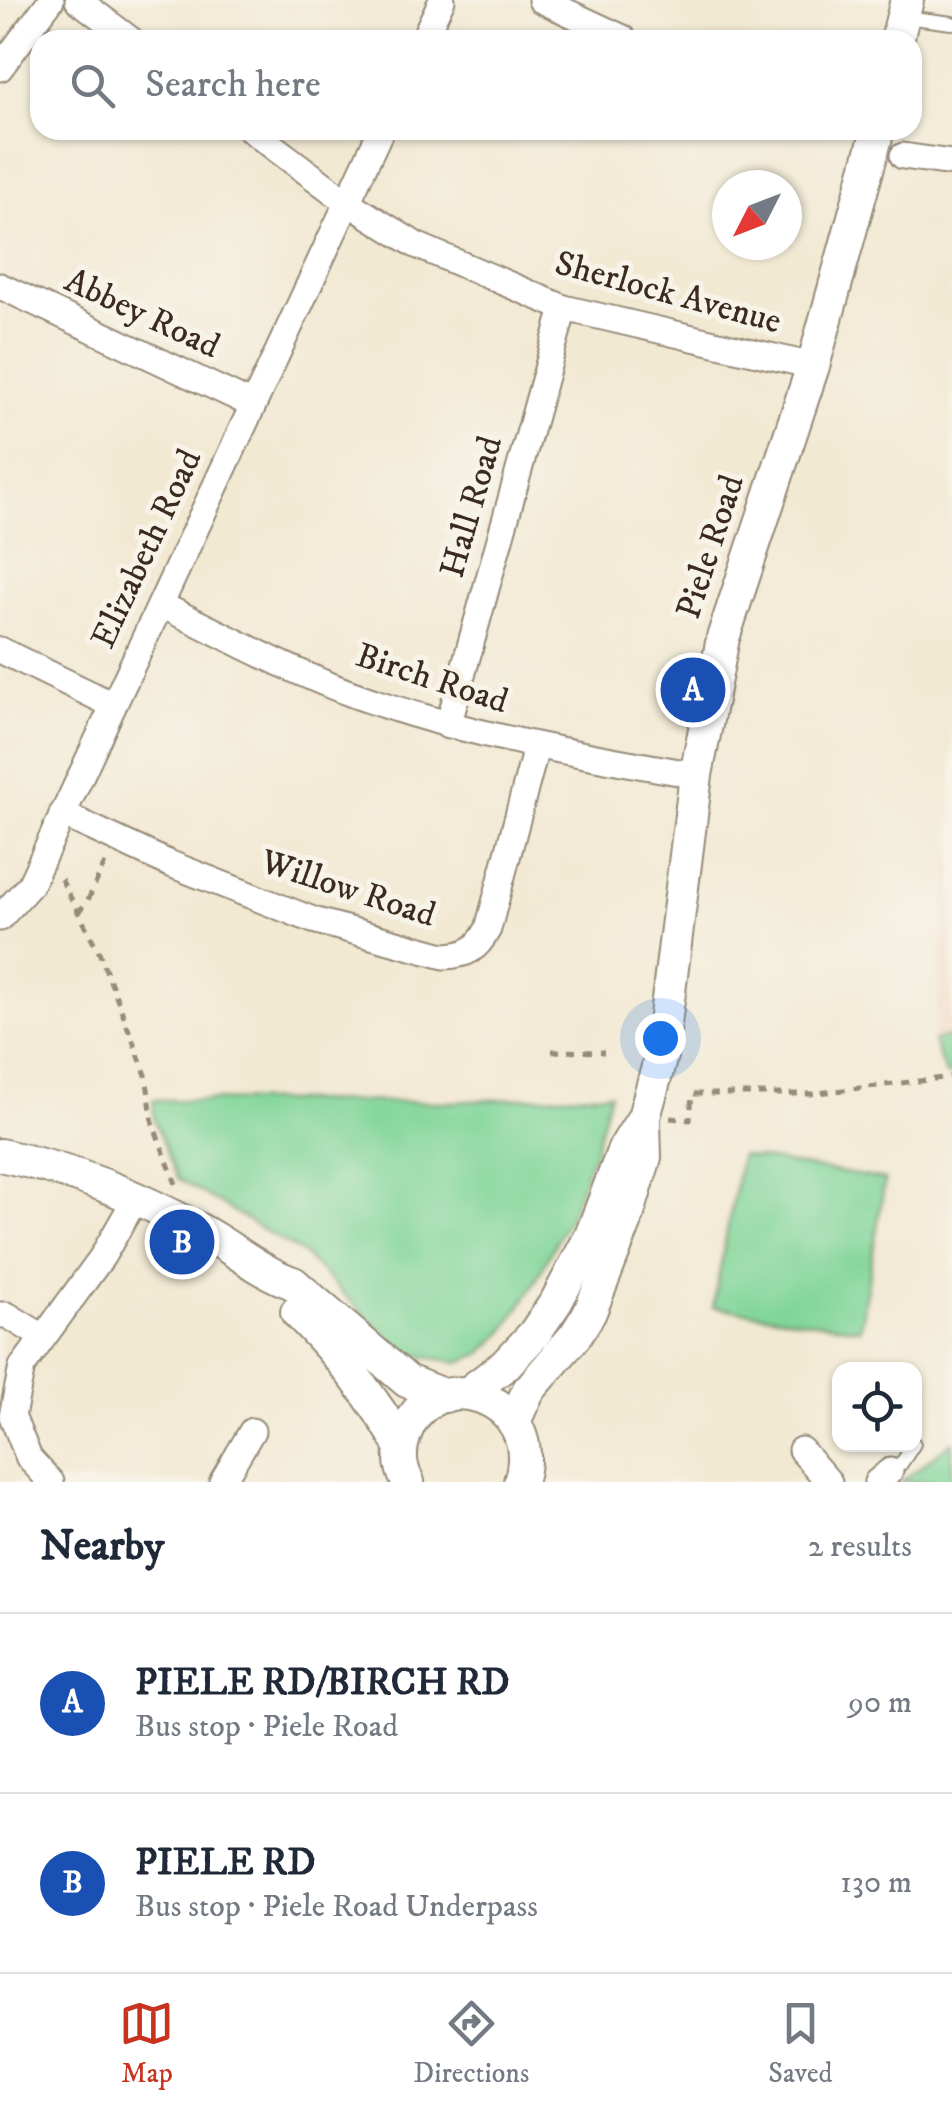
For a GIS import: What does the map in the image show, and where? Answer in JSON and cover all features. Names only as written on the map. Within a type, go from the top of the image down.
[{"type":"street","points":[[0,68],[51,0]]},
{"type":"street","points":[[78,0],[118,30]]},
{"type":"street","points":[[428,30],[442,0]]},
{"type":"street","points":[[541,0],[606,30]]},
{"type":"street","name":"Sherlock Avenue","points":[[264,140],[347,202],[416,245],[564,308],[813,366]]},
{"type":"street","name":"Elizabeth Road","points":[[0,918],[30,884],[376,140]]},
{"type":"street","name":"Piele Road","points":[[515,1420],[528,1391],[576,1336],[590,1312],[625,1222],[644,1157],[644,1117],[661,1056],[696,775],[722,638],[813,366],[875,140]]},
{"type":"street","points":[[903,156],[952,164]]},
{"type":"street","name":"Abbey Road","points":[[0,286],[253,405]]},
{"type":"street","name":"Hall Road","points":[[448,726],[564,308]]},
{"type":"street","name":"Birch Road","points":[[160,605],[350,694],[448,726],[536,748],[696,775]]},
{"type":"street","points":[[0,650],[114,705]]},
{"type":"street","name":"Willow Road","points":[[62,814],[168,864],[312,920],[444,956],[462,956],[479,947],[488,930],[536,748]]},
{"type":"street","name":"Piele Road","points":[[404,1472],[406,1429],[416,1414],[506,1365],[556,1302],[590,1236],[624,1149],[644,1117]]},
{"type":"street","points":[[0,1155],[137,1196],[238,1250],[271,1276],[294,1283],[407,1381],[489,1398],[515,1420],[526,1449],[522,1481]]},
{"type":"street","points":[[51,1482],[29,1458],[12,1416],[22,1368],[102,1257],[137,1196]]},
{"type":"street","points":[[271,1276],[280,1296],[334,1349],[378,1406],[404,1472]]},
{"type":"street","points":[[0,1315],[7,1315],[43,1337]]},
{"type":"street","points":[[222,1482],[252,1430]]},
{"type":"street","points":[[801,1450],[829,1482]]},
{"type":"lane","points":[[903,12],[952,23]]},
{"type":"lane","points":[[884,1476],[909,1452]]},
{"type":"path","points":[[78,912],[87,902],[116,839]]},
{"type":"path","points":[[46,849],[98,952],[146,1075],[152,1124],[175,1184]]},
{"type":"path","points":[[552,1051],[604,1052]]},
{"type":"path","points":[[690,1120],[692,1094],[810,1094],[952,1077]]},
{"type":"shaded area","points":[[952,840],[952,1036],[933,1041]]},
{"type":"green space","points":[[952,1036],[952,1074],[946,1075],[933,1041]]},
{"type":"green space","points":[[610,1093],[595,1149],[569,1217],[533,1286],[504,1332],[481,1354],[459,1362],[405,1354],[302,1253],[177,1178],[154,1119],[153,1100],[454,1102]]},
{"type":"green space","points":[[741,1155],[885,1180],[860,1329],[713,1307]]},
{"type":"green space","points":[[952,1442],[952,1482],[901,1482]]},
{"type":"place","name":"PIELE RD/BIRCH RD","points":[[693,690]]},
{"type":"place","name":"PIELE RD","points":[[182,1242]]}]
